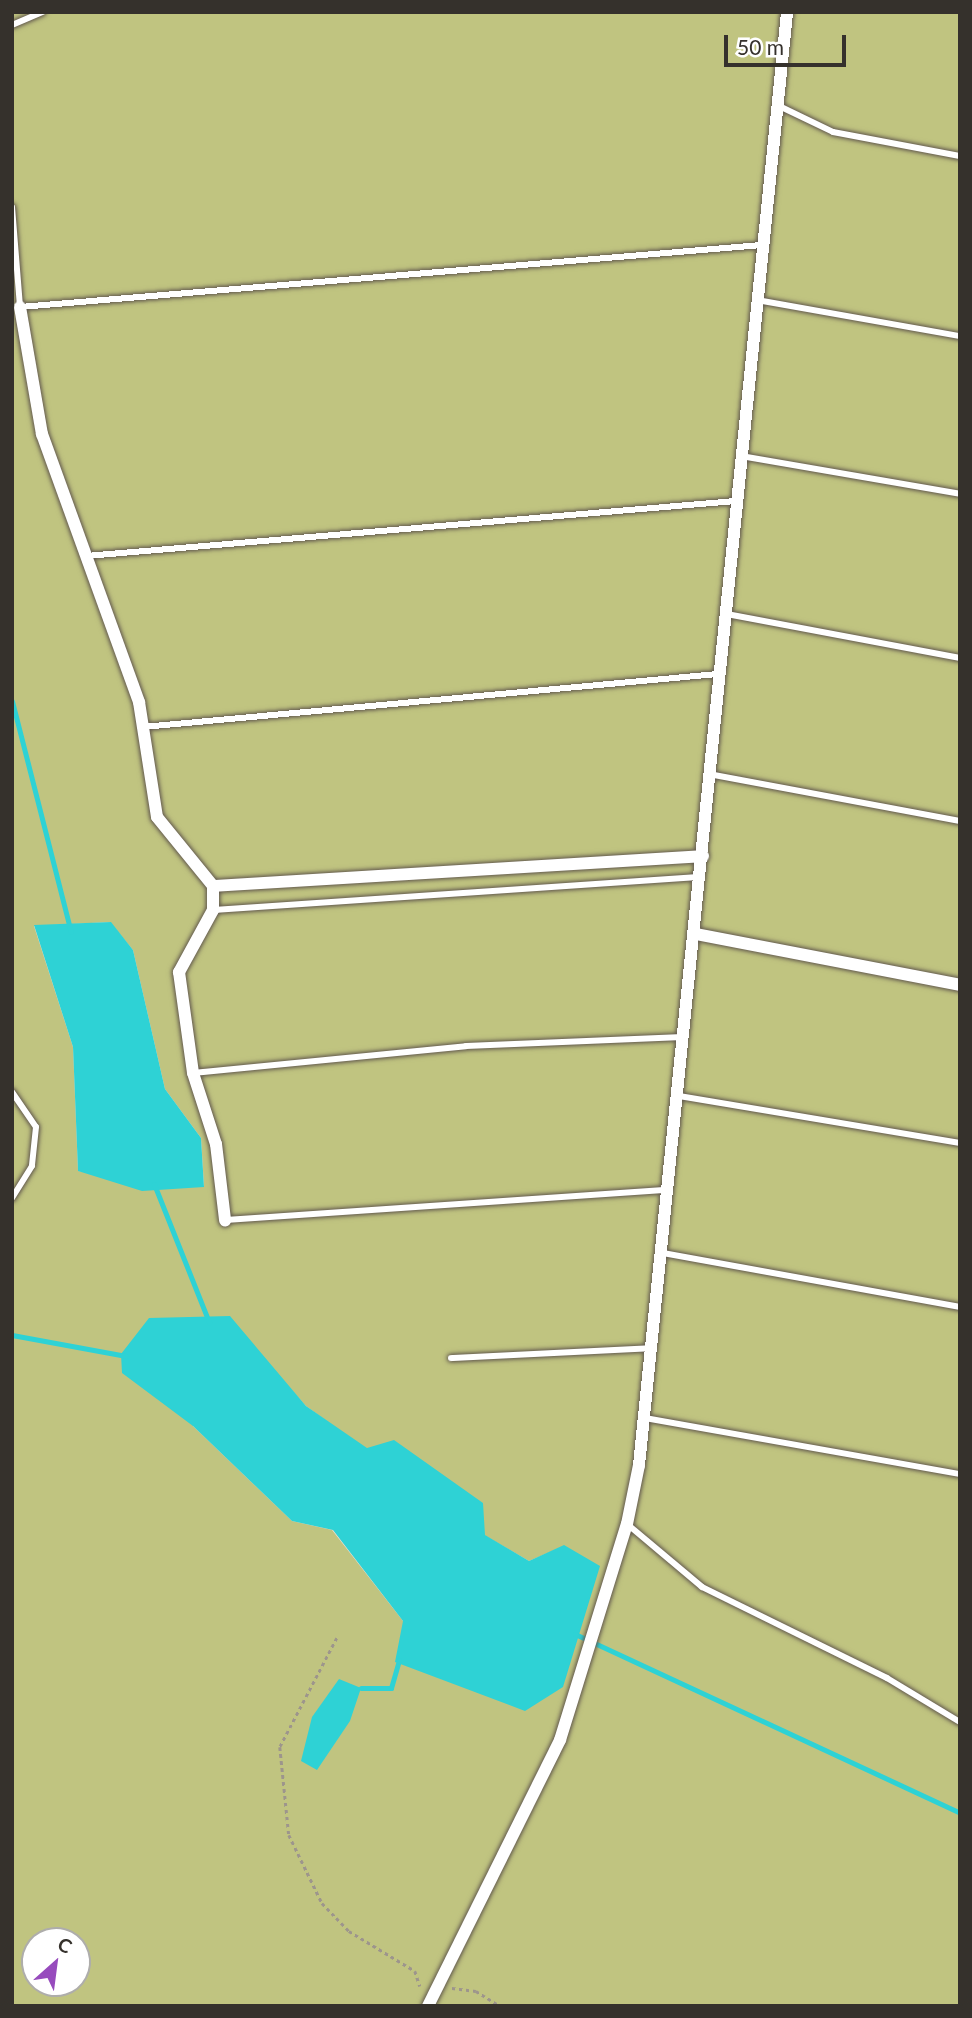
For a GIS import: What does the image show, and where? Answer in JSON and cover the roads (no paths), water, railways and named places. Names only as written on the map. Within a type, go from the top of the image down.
[{"type":"street","points":[[426,2000],[438,1986],[559,1740],[627,1524],[654,1348],[703,856],[718,674],[775,104],[787,12]]},
{"type":"street","points":[[20,307],[42,434],[143,727],[157,817],[213,886],[213,910],[179,972],[193,1073],[216,1144],[225,1220]]},
{"type":"street","points":[[213,886],[703,856]]},
{"type":"street","points":[[695,934],[960,985]]},
{"type":"lane","points":[[12,25],[41,12]]},
{"type":"lane","points":[[775,104],[833,132],[960,156]]},
{"type":"lane","points":[[12,208],[20,307],[762,245]]},
{"type":"lane","points":[[757,300],[960,337]]},
{"type":"lane","points":[[741,456],[960,495]]},
{"type":"lane","points":[[85,556],[736,501]]},
{"type":"lane","points":[[725,614],[960,657]]},
{"type":"lane","points":[[143,727],[718,674]]},
{"type":"lane","points":[[709,774],[960,821]]},
{"type":"lane","points":[[213,910],[701,877]]},
{"type":"lane","points":[[193,1073],[480,1045],[685,1037]]},
{"type":"lane","points":[[12,1091],[36,1127],[32,1166],[12,1198]]},
{"type":"lane","points":[[679,1096],[960,1143]]},
{"type":"lane","points":[[225,1220],[670,1190]]},
{"type":"lane","points":[[663,1253],[960,1307]]},
{"type":"lane","points":[[451,1359],[654,1348]]},
{"type":"lane","points":[[645,1418],[960,1474]]},
{"type":"lane","points":[[627,1524],[702,1587],[887,1678],[960,1722]]},
{"type":"water","points":[[111,922],[133,950],[165,1089],[201,1138],[204,1187],[142,1191],[78,1171],[73,1047],[34,925]]},
{"type":"water","points":[[230,1316],[306,1406],[367,1448],[394,1440],[483,1503],[485,1535],[529,1561],[564,1545],[600,1566],[563,1687],[525,1711],[395,1662],[403,1621],[333,1530],[292,1521],[193,1426],[122,1373],[121,1354],[149,1318]]},
{"type":"water","points":[[339,1679],[361,1688],[350,1721],[317,1770],[301,1761],[312,1717]]},
{"type":"waterway","points":[[12,701],[71,932]]},
{"type":"waterway","points":[[154,1184],[209,1322]]},
{"type":"waterway","points":[[12,1335],[126,1356]]},
{"type":"waterway","points":[[575,1634],[960,1813]]},
{"type":"waterway","points":[[361,1688],[391,1688],[399,1660]]}]
